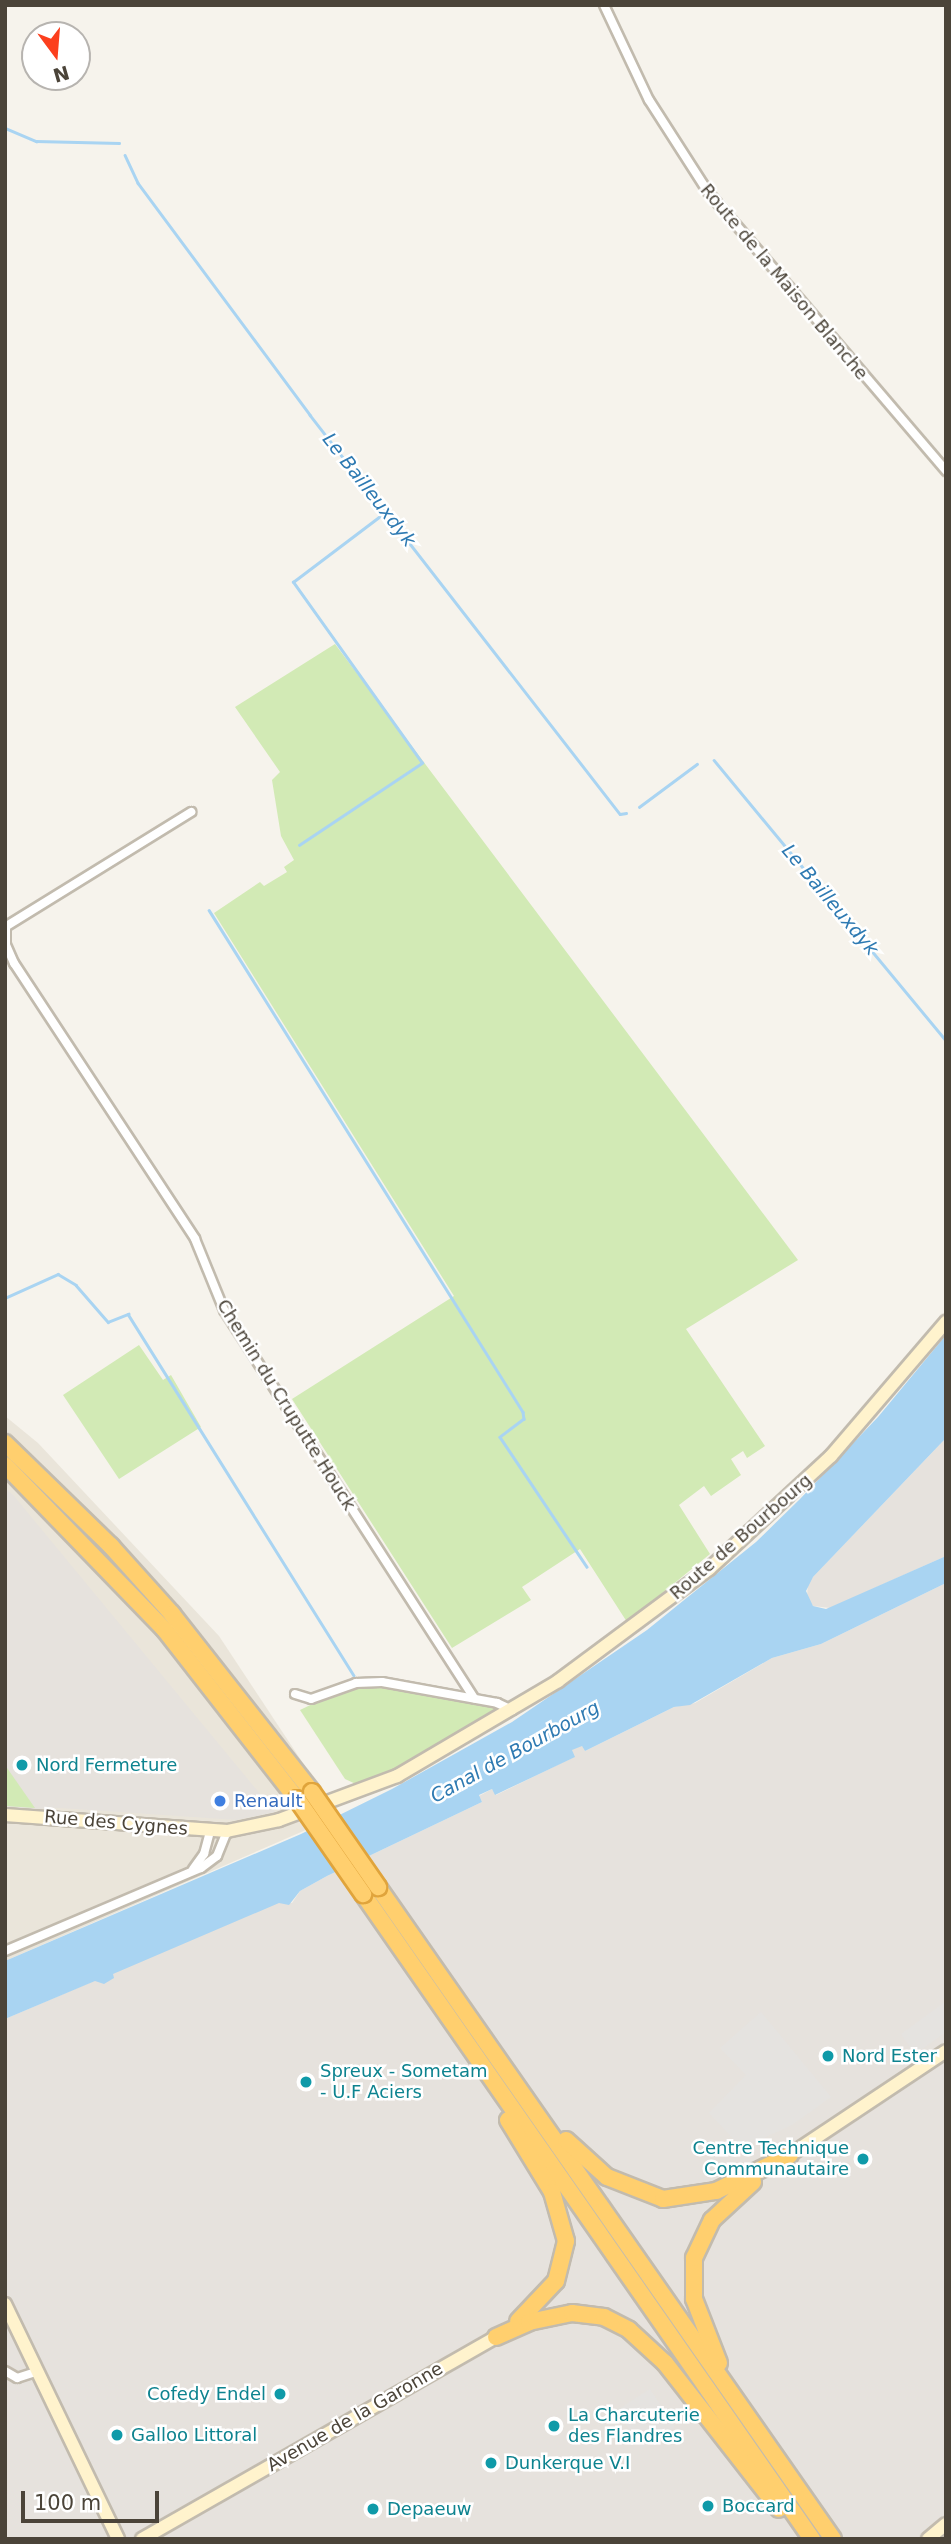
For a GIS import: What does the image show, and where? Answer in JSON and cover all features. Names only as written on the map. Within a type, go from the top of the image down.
[{"type":"highway","points":[[5,1443],[106,1541],[173,1614],[313,1792],[833,2539]]},
{"type":"highway","points":[[5,1465],[164,1629],[297,1799],[812,2539]]},
{"type":"highway","points":[[449,2017],[549,2185],[564,2227],[563,2262],[552,2287],[530,2311],[496,2337]]},
{"type":"highway","points":[[489,2046],[578,2154],[601,2174],[642,2194],[669,2199],[702,2195],[790,2155]]},
{"type":"highway","points":[[732,2394],[697,2312],[694,2258],[716,2214],[790,2155]]},
{"type":"highway","points":[[496,2337],[536,2320],[572,2313],[604,2318],[629,2330],[665,2362],[803,2539]]},
{"type":"main road","name":"Route de Bourbourg","points":[[227,1831],[279,1820],[384,1782],[508,1713],[646,1619],[763,1522],[856,1430],[946,1322]]},
{"type":"main road","name":"Rue des Cygnes","points":[[5,1815],[227,1831]]},
{"type":"main road","points":[[790,2155],[946,2051]]},
{"type":"main road","points":[[5,2304],[118,2539]]},
{"type":"main road","name":"Avenue de la Garonne","points":[[142,2539],[496,2337]]},
{"type":"main road","points":[[928,2539],[946,2524]]},
{"type":"street","name":"Route de la Maison Blanche","points":[[604,5],[645,92],[708,192],[946,471]]},
{"type":"street","name":"Chemin du Cruputte Houck","points":[[191,812],[6,927],[11,959],[200,1246],[229,1317],[474,1698]]},
{"type":"street","points":[[295,1694],[311,1699],[349,1685],[374,1682],[474,1698],[508,1713]]},
{"type":"street","points":[[185,1874],[200,1861],[210,1831]]},
{"type":"street","points":[[5,1951],[214,1859],[227,1831]]},
{"type":"street","points":[[5,2371],[17,2378],[38,2371]]},
{"type":"shaded area","points":[[5,1416],[38,1443],[219,1636],[338,1816],[5,1961]]},
{"type":"shaded area","points":[[946,1438],[946,1556],[830,1608],[813,1606],[807,1597],[808,1582]]},
{"type":"shaded area","points":[[5,1488],[275,1812],[237,1820],[60,1808],[5,1810]]},
{"type":"shaded area","points":[[946,1583],[946,2539],[5,2539],[5,2019],[279,1902],[292,1903],[300,1891],[482,1802],[479,1796],[492,1789],[496,1795],[574,1757],[571,1750],[582,1745],[585,1751],[674,1707],[695,1703],[772,1658],[821,1644]]},
{"type":"shaded area","points":[[945,2002],[946,2032],[915,2054],[901,2034]]},
{"type":"shaded area","points":[[761,2012],[831,2097],[792,2125],[742,2148],[709,2113],[746,2075],[720,2048]]},
{"type":"shaded area","points":[[650,2389],[675,2427],[641,2449],[617,2410]]},
{"type":"green space","points":[[335,644],[798,1260],[686,1329],[765,1446],[747,1458],[743,1451],[731,1459],[741,1475],[711,1496],[704,1486],[679,1505],[710,1554],[627,1622],[580,1549],[522,1587],[531,1600],[452,1648],[292,1399],[454,1296],[214,913],[260,882],[264,886],[287,872],[284,867],[294,860],[281,836],[272,780],[280,772],[235,707]]},
{"type":"green space","points":[[139,1345],[163,1380],[171,1375],[201,1427],[119,1479],[63,1395]]},
{"type":"green space","points":[[371,1683],[493,1704],[496,1709],[394,1771],[360,1786],[345,1779],[300,1710],[337,1692]]},
{"type":"green space","points":[[5,1765],[35,1808],[6,1806]]},
{"type":"water","name":"Canal de Bourbourg","points":[[946,1335],[946,1438],[813,1577],[806,1591],[813,1606],[826,1609],[946,1556],[946,1583],[821,1644],[772,1658],[690,1705],[674,1707],[585,1751],[582,1746],[572,1750],[575,1757],[495,1795],[492,1789],[479,1795],[482,1802],[327,1876],[300,1891],[289,1905],[279,1903],[113,1974],[114,1978],[104,1984],[95,1981],[5,2019],[5,1961],[301,1834],[392,1789],[512,1722],[647,1630],[756,1542],[800,1499],[878,1417]]},
{"type":"waterway","name":"Le Bailleuxdyk","points":[[5,128],[36,141],[119,143]]},
{"type":"waterway","name":"Le Bailleuxdyk","points":[[125,155],[138,183],[310,415],[620,814],[626,813]]},
{"type":"waterway","points":[[299,845],[422,763],[293,582],[387,511]]},
{"type":"waterway","name":"Le Bailleuxdyk","points":[[714,760],[946,1040]]},
{"type":"waterway","name":"Le Bailleuxdyk","points":[[639,807],[697,764]]},
{"type":"waterway","points":[[209,910],[523,1412],[524,1419],[500,1437],[587,1567]]},
{"type":"waterway","points":[[5,1298],[58,1274],[76,1285],[108,1322],[128,1314],[354,1675]]},
{"type":"place","name":"Nord Fermeture","points":[[22,1765]]},
{"type":"place","name":"Renault","points":[[220,1801]]},
{"type":"place","name":"Nord Ester","points":[[828,2056]]},
{"type":"place","name":"Spreux - Sometam - U.F Aciers","points":[[306,2082]]},
{"type":"place","name":"Centre Technique Communautaire","points":[[863,2159]]},
{"type":"place","name":"Cofedy Endel","points":[[280,2394]]},
{"type":"place","name":"La Charcuterie des Flandres","points":[[554,2426]]},
{"type":"place","name":"Galloo Littoral","points":[[117,2435]]},
{"type":"place","name":"Dunkerque V.I","points":[[491,2463]]},
{"type":"place","name":"Boccard","points":[[708,2506]]},
{"type":"place","name":"Depaeuw","points":[[373,2509]]}]
